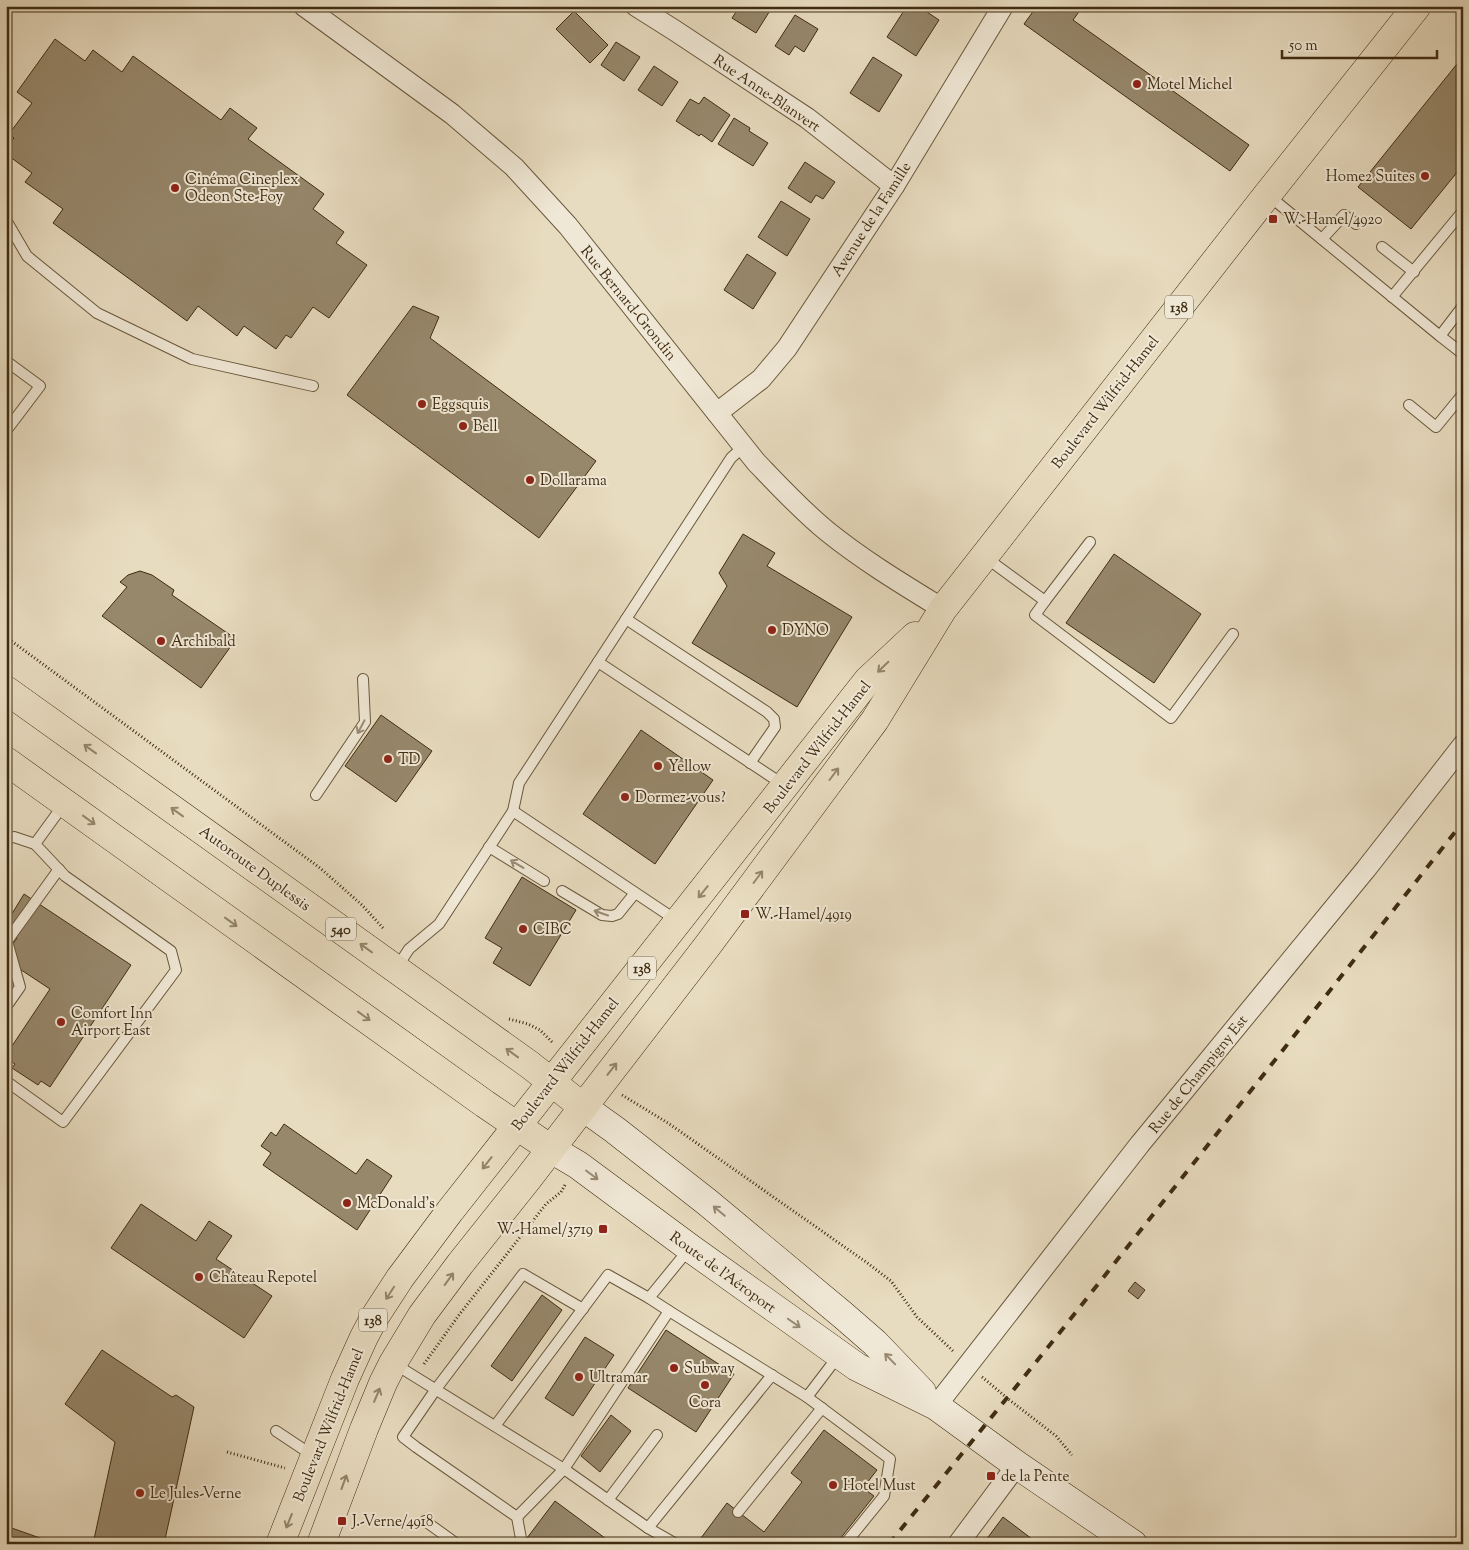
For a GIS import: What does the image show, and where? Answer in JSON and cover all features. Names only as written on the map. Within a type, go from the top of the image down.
[{"type":"main road","name":"Boulevard Wilfrid-Hamel","points":[[321,1544],[383,1383],[422,1315],[708,945],[875,720],[943,609],[1417,6]]},
{"type":"main road","name":"Boulevard Wilfrid-Hamel","points":[[280,1544],[348,1372],[374,1318],[405,1270],[868,680],[943,609]]},
{"type":"main road","name":"Autoroute Duplessis","points":[[6,690],[551,1082]]},
{"type":"main road","points":[[6,761],[477,1098],[518,1124]]},
{"type":"main road","name":"Route de l'Aéroport","points":[[551,1082],[708,1202],[844,1316],[875,1344],[936,1406]]},
{"type":"main road","name":"Route de l'Aéroport","points":[[518,1124],[578,1165],[839,1355],[857,1367],[936,1406],[1133,1544]]},
{"type":"street","name":"Rue Bernard-Grondin","points":[[304,6],[452,114],[514,167],[568,226],[717,413],[780,488],[829,532],[901,583],[943,609]]},
{"type":"street","name":"Rue Anne-Blanvert","points":[[636,6],[807,118],[894,186]]},
{"type":"street","name":"Avenue de la Famille","points":[[717,413],[761,379],[786,348],[894,186],[1003,6]]},
{"type":"street","name":"Rue de Champigny Est","points":[[936,1406],[1140,1144],[1366,869],[1463,745]]},
{"type":"street","points":[[958,1544],[1017,1464]]},
{"type":"lane","points":[[1267,195],[1463,354]]},
{"type":"lane","points":[[1392,297],[1463,211]]},
{"type":"lane","points":[[1322,239],[1344,215],[1356,224]]},
{"type":"lane","points":[[6,220],[27,256],[97,313],[192,359],[312,386]]},
{"type":"lane","points":[[1382,246],[1414,272]]},
{"type":"lane","points":[[1440,336],[1463,306]]},
{"type":"lane","points":[[6,361],[40,386],[6,431]]},
{"type":"lane","points":[[1408,405],[1436,427],[1463,394]]},
{"type":"lane","points":[[396,969],[409,949],[439,924],[513,811],[519,783],[731,458],[744,446]]},
{"type":"lane","points":[[1090,542],[1035,615],[1171,718],[1233,634]]},
{"type":"lane","points":[[984,556],[1045,601]]},
{"type":"lane","points":[[626,619],[768,712],[774,719],[775,727],[750,763]]},
{"type":"lane","points":[[598,662],[785,786]]},
{"type":"lane","points":[[316,795],[365,722],[363,679]]},
{"type":"lane","points":[[35,844],[65,803]]},
{"type":"lane","points":[[513,811],[678,922]]},
{"type":"lane","points":[[6,1081],[63,1122],[176,970],[171,951],[65,876],[35,844],[9,836]]},
{"type":"lane","points":[[489,847],[544,880]]},
{"type":"lane","points":[[6,1007],[20,986],[7,941],[59,869]]},
{"type":"lane","points":[[562,891],[602,915],[612,916],[618,914],[635,893]]},
{"type":"lane","points":[[649,1298],[690,1248]]},
{"type":"lane","points":[[522,1544],[516,1517],[403,1436],[436,1389],[524,1274],[583,1309]]},
{"type":"lane","points":[[495,1426],[608,1275],[649,1298],[806,1396],[890,1459],[884,1496],[845,1544]]},
{"type":"lane","points":[[516,1517],[564,1469],[669,1311]]},
{"type":"lane","points":[[806,1396],[839,1355]]},
{"type":"lane","points":[[393,1363],[564,1469],[648,1528],[676,1544]]},
{"type":"lane","points":[[648,1528],[772,1375]]},
{"type":"lane","points":[[738,1512],[822,1408]]},
{"type":"lane","points":[[276,1431],[303,1449],[311,1464]]},
{"type":"lane","points":[[608,1500],[657,1435]]},
{"type":"lane","points":[[425,1521],[457,1544]]},
{"type":"path","points":[[6,637],[320,868],[362,905],[385,931]]},
{"type":"path","points":[[628,1099],[668,1123],[866,1262],[890,1282],[917,1317],[968,1365],[1056,1436],[1072,1455]]},
{"type":"path","points":[[228,1452],[311,1464]]},
{"type":"building","points":[[740,6],[767,6],[771,9],[756,33],[732,18]]},
{"type":"building","points":[[907,6],[918,6],[939,20],[916,56],[887,37]]},
{"type":"building","name":"Motel Michel","points":[[1037,6],[1083,6],[1073,20],[1249,145],[1230,171],[1024,24]]},
{"type":"building","points":[[574,11],[608,45],[590,63],[556,29]]},
{"type":"building","points":[[795,15],[818,29],[804,52],[795,46],[789,55],[775,46]]},
{"type":"building","name":"Cinéma Cineplex Odeon Ste-Foy","points":[[55,39],[85,61],[93,50],[122,72],[133,56],[221,120],[230,108],[257,128],[248,139],[324,194],[313,209],[344,232],[336,243],[367,265],[329,318],[313,307],[291,338],[286,335],[276,349],[244,326],[237,336],[198,306],[187,321],[53,223],[63,209],[25,182],[32,173],[6,154],[6,148],[14,138],[9,134],[32,103],[17,92]]},
{"type":"building","points":[[616,42],[640,57],[624,81],[601,65]]},
{"type":"building","points":[[873,57],[902,75],[879,112],[850,93]]},
{"type":"building","points":[[1461,59],[1463,60],[1463,165],[1411,229],[1358,187]]},
{"type":"building","points":[[654,66],[678,82],[662,106],[638,90]]},
{"type":"building","points":[[704,97],[730,115],[712,142],[676,121],[690,99],[699,104]]},
{"type":"building","points":[[734,118],[750,128],[749,131],[768,143],[753,166],[718,144]]},
{"type":"building","points":[[805,162],[835,182],[823,199],[816,195],[811,203],[788,188]]},
{"type":"building","points":[[781,201],[810,219],[787,256],[758,237]]},
{"type":"building","points":[[747,254],[776,273],[753,309],[724,290]]},
{"type":"building","points":[[413,306],[439,317],[430,338],[596,461],[539,538],[347,395]]},
{"type":"building","name":"DYNO","points":[[743,534],[775,553],[767,566],[852,617],[797,707],[692,643],[727,586],[719,573]]},
{"type":"building","points":[[1114,554],[1201,614],[1154,683],[1066,623]]},
{"type":"building","points":[[140,571],[152,575],[174,590],[172,595],[236,639],[201,688],[102,616],[127,587],[120,582],[128,575]]},
{"type":"building","name":"TD","points":[[381,715],[432,751],[396,802],[345,766]]},
{"type":"building","points":[[641,730],[713,780],[655,864],[583,814]]},
{"type":"building","points":[[522,877],[576,910],[530,986],[493,963],[502,948],[485,938]]},
{"type":"building","name":"Comfort Inn Airport East","points":[[24,894],[131,965],[50,1087],[41,1081],[38,1085],[12,1068],[15,1064],[6,1058],[6,1055],[50,989],[6,960],[6,954],[17,938],[9,932],[7,922]]},
{"type":"building","name":"McDonald's","points":[[284,1124],[356,1174],[367,1159],[392,1176],[357,1230],[263,1165],[271,1153],[261,1146],[271,1132],[276,1136]]},
{"type":"building","name":"Château Repotel","points":[[141,1204],[196,1241],[209,1221],[232,1236],[216,1259],[272,1296],[244,1338],[111,1248]]},
{"type":"building","points":[[1135,1282],[1145,1290],[1138,1299],[1128,1291]]},
{"type":"building","points":[[542,1295],[562,1310],[512,1381],[491,1366]]},
{"type":"building","points":[[666,1330],[734,1374],[696,1432],[628,1388]]},
{"type":"building","name":"Ultramar","points":[[585,1337],[614,1355],[573,1416],[545,1398]]},
{"type":"building","name":"Le Jules-Verne","points":[[102,1350],[172,1397],[176,1395],[194,1407],[164,1544],[93,1544],[115,1442],[65,1404]]},
{"type":"building","points":[[611,1415],[631,1431],[600,1472],[581,1456]]},
{"type":"building","name":"Hotel Must","points":[[824,1430],[877,1470],[863,1488],[874,1496],[836,1544],[708,1544],[701,1538],[727,1503],[764,1532],[802,1482],[791,1473]]},
{"type":"building","points":[[555,1501],[613,1544],[534,1544],[527,1538]]},
{"type":"building","points":[[1003,1517],[1036,1542],[1035,1544],[983,1544]]},
{"type":"building","points":[[6,1526],[57,1544],[6,1544]]},
{"type":"railway","points":[[889,1544],[1061,1331],[1463,822]]},
{"type":"place","name":"Motel Michel","points":[[1137,84]]},
{"type":"place","name":"Home2 Suites","points":[[1425,176]]},
{"type":"place","name":"Cinéma Cineplex Odeon Ste-Foy","points":[[175,188]]},
{"type":"place","name":"W.-Hamel/4920","points":[[1273,219]]},
{"type":"place","name":"Eggsquis","points":[[422,404]]},
{"type":"place","name":"Bell","points":[[463,426]]},
{"type":"place","name":"Dollarama","points":[[530,480]]},
{"type":"place","name":"DYNO","points":[[772,630]]},
{"type":"place","name":"Archibald","points":[[161,641]]},
{"type":"place","name":"TD","points":[[388,759]]},
{"type":"place","name":"Yellow","points":[[658,766]]},
{"type":"place","name":"Dormez-vous?","points":[[625,797]]},
{"type":"place","name":"W.-Hamel/4919","points":[[745,914]]},
{"type":"place","name":"CIBC","points":[[523,929]]},
{"type":"place","name":"Comfort Inn Airport East","points":[[61,1022]]},
{"type":"place","name":"McDonald's","points":[[347,1203]]},
{"type":"place","name":"W.-Hamel/3719","points":[[603,1229]]},
{"type":"place","name":"Château Repotel","points":[[199,1277]]},
{"type":"place","name":"Subway","points":[[674,1368]]},
{"type":"place","name":"Ultramar","points":[[579,1377]]},
{"type":"place","name":"Cora","points":[[705,1385]]},
{"type":"place","name":"de la Pente","points":[[991,1476]]},
{"type":"place","name":"Hotel Must","points":[[833,1485]]},
{"type":"place","name":"Le Jules-Verne","points":[[140,1493]]},
{"type":"place","name":"J.-Verne/4918","points":[[342,1521]]}]
